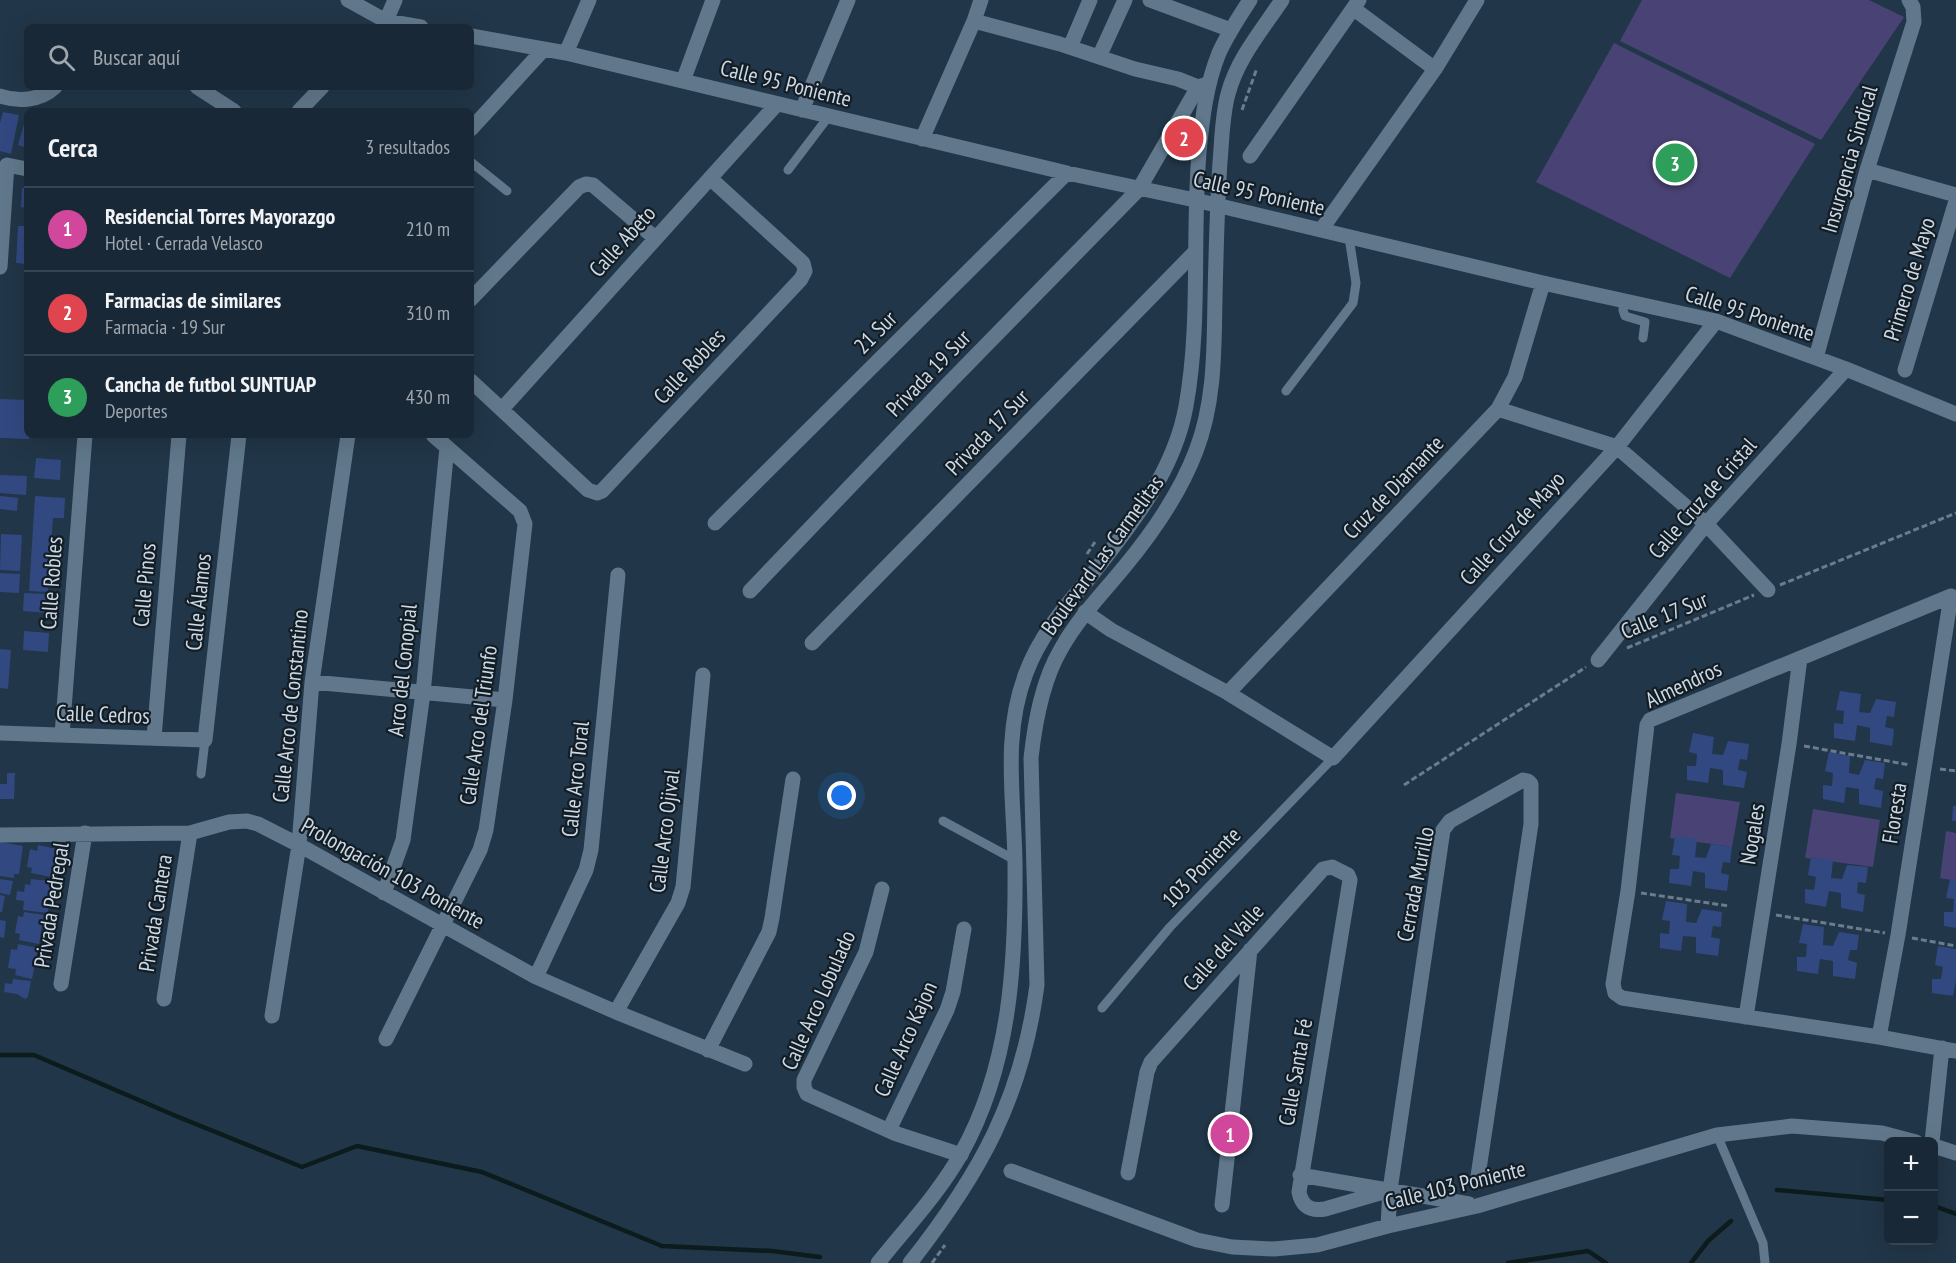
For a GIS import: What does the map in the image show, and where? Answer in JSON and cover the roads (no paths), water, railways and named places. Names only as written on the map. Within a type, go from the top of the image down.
[{"type":"street","points":[[348,0],[383,24],[395,0]]},
{"type":"street","points":[[566,53],[589,0]]},
{"type":"street","points":[[683,81],[713,0]]},
{"type":"street","points":[[802,110],[848,0]]},
{"type":"street","points":[[922,139],[981,0]]},
{"type":"street","points":[[1070,46],[1090,0]]},
{"type":"street","points":[[1099,57],[1125,0]]},
{"type":"street","points":[[1150,0],[1231,30]]},
{"type":"street","name":"Boulevard Las Carmelitas","points":[[878,1263],[961,1155],[985,1100],[995,1068],[1009,1006],[1014,946],[1015,860],[1011,737],[1013,716],[1026,673],[1053,622],[1132,524],[1154,489],[1174,447],[1186,410],[1191,372],[1195,200],[1203,86],[1231,30],[1250,0]]},
{"type":"street","name":"Boulevard Las Carmelitas","points":[[910,1263],[939,1226],[982,1161],[1016,1083],[1023,1061],[1033,1019],[1037,985],[1037,907],[1031,758],[1043,693],[1060,650],[1085,612],[1157,525],[1181,486],[1206,421],[1212,385],[1217,205],[1224,116],[1228,94],[1245,55],[1282,0]]},
{"type":"street","points":[[1321,230],[1435,69],[1477,0]]},
{"type":"street","name":"Insurgencia Sindical","points":[[1816,358],[1867,170],[1914,22],[1910,0]]},
{"type":"street","points":[[1250,156],[1357,4],[1435,69]]},
{"type":"street","points":[[974,21],[1070,46],[1135,69],[1203,86]]},
{"type":"street","name":"Calle 95 Poniente","points":[[474,37],[566,53],[1067,173],[1217,205],[1543,283],[1716,321],[1846,369],[1956,414]]},
{"type":"street","points":[[474,126],[544,49]]},
{"type":"street","name":"Privada 19 Sur","points":[[750,591],[1139,189],[1203,86]]},
{"type":"street","points":[[0,96],[12,100],[34,99],[50,90]]},
{"type":"street","points":[[202,90],[229,108]]},
{"type":"street","points":[[301,108],[319,90]]},
{"type":"street","name":"Calle Abeto","points":[[502,409],[777,104]]},
{"type":"street","points":[[0,267],[4,164],[24,168]]},
{"type":"street","points":[[1867,170],[1956,195]]},
{"type":"street","name":"21 Sur","points":[[715,523],[1067,173]]},
{"type":"street","name":"Calle Robles","points":[[502,409],[588,490],[602,491],[801,279],[805,271],[803,263],[710,178]]},
{"type":"street","points":[[474,296],[579,187],[586,184],[593,185],[656,238]]},
{"type":"street","name":"Primero de Mayo","points":[[1905,370],[1956,201]]},
{"type":"street","name":"Privada 17 Sur","points":[[812,643],[1195,252]]},
{"type":"street","name":"Cruz de Diamante","points":[[1228,693],[1498,409],[1515,377],[1543,283]]},
{"type":"street","name":"Calle Cruz de Mayo","points":[[1333,758],[1617,447],[1716,321]]},
{"type":"street","name":"Calle Cruz de Cristal","points":[[1598,660],[1706,524],[1846,369]]},
{"type":"street","points":[[474,384],[502,409]]},
{"type":"street","points":[[1498,409],[1617,447],[1706,524],[1768,590]]},
{"type":"street","name":"Calle Robles","points":[[62,735],[85,438]]},
{"type":"street","name":"Calle Pinos","points":[[154,738],[179,438]]},
{"type":"street","name":"Calle Álamos","points":[[205,740],[238,438]]},
{"type":"street","name":"Calle Arco de Constantino","points":[[272,1016],[299,845],[312,682],[348,438]]},
{"type":"street","name":"Calle Arco del Triunfo","points":[[386,1039],[483,840],[505,700],[525,524],[520,511],[436,438]]},
{"type":"street","name":"Arco del Conopial","points":[[384,893],[403,840],[423,693],[447,447]]},
{"type":"street","name":"Calle Arco Toral","points":[[536,977],[586,870],[591,850],[618,575]]},
{"type":"street","name":"Almendros","points":[[1746,1017],[1622,998],[1615,993],[1613,984],[1628,891],[1647,725],[1650,720],[1954,595]]},
{"type":"street","name":"Floresta","points":[[1879,1037],[1954,595]]},
{"type":"street","points":[[1085,612],[1111,630],[1228,693],[1333,758]]},
{"type":"street","points":[[1041,643],[1060,650]]},
{"type":"street","name":"Nogales","points":[[1746,1017],[1789,744],[1800,658]]},
{"type":"street","name":"Calle Arco Ojival","points":[[616,1012],[678,903],[683,887],[703,675]]},
{"type":"street","points":[[312,682],[505,700]]},
{"type":"street","name":"Calle Cedros","points":[[0,733],[205,740]]},
{"type":"street","points":[[708,1050],[768,932],[793,779]]},
{"type":"street","name":"Cerrada Murillo","points":[[1388,1226],[1390,1190],[1443,830],[1450,821],[1523,780],[1531,784],[1531,824],[1478,1176]]},
{"type":"street","name":"Prolongación 103 Poniente","points":[[0,834],[190,833],[229,822],[246,821],[258,824],[536,977],[745,1064]]},
{"type":"street","name":"Privada Pedregal","points":[[61,984],[85,833]]},
{"type":"street","name":"Privada Cantera","points":[[164,999],[190,833]]},
{"type":"street","name":"Calle del Valle","points":[[1128,1173],[1147,1072],[1151,1062],[1323,869],[1332,867]]},
{"type":"street","name":"Calle Santa Fé","points":[[1332,867],[1348,875],[1350,880],[1300,1175],[1300,1200],[1307,1207],[1315,1210],[1325,1209],[1390,1190]]},
{"type":"street","name":"Calle Arco Lobulado","points":[[882,889],[866,952],[804,1080],[804,1087],[807,1094],[889,1130]]},
{"type":"street","name":"Calle Arco Kajon","points":[[889,1130],[947,1010],[953,992],[964,929]]},
{"type":"street","points":[[1222,1205],[1250,950]]},
{"type":"street","points":[[1746,1017],[1949,1050],[1933,1137]]},
{"type":"street","name":"Calle 103 Poniente","points":[[1011,1171],[1197,1240],[1232,1247],[1274,1249],[1317,1245],[1477,1206],[1717,1135],[1792,1126],[1882,1133],[1897,1137]]},
{"type":"street","points":[[889,1130],[961,1155]]},
{"type":"street","points":[[1938,1147],[1956,1153]]},
{"type":"street","points":[[1300,1175],[1477,1206]]},
{"type":"lane","points":[[788,170],[829,117]]},
{"type":"lane","points":[[474,164],[507,191]]},
{"type":"lane","points":[[1286,391],[1353,303],[1356,283],[1349,237]]},
{"type":"lane","points":[[1624,301],[1623,315],[1645,322],[1643,338]]},
{"type":"lane","name":"Calle Álamos","points":[[201,774],[205,740]]},
{"type":"lane","name":"103 Poniente","points":[[1102,1008],[1170,927],[1333,758]]},
{"type":"lane","points":[[943,821],[1015,860]]},
{"type":"lane","points":[[1717,1135],[1763,1243],[1765,1263]]},
{"type":"waterway","points":[[0,1055],[34,1055],[302,1167],[357,1146],[482,1172],[662,1246],[772,1251],[820,1257]]},
{"type":"waterway","points":[[1777,1190],[1884,1200]]},
{"type":"waterway","points":[[1938,1207],[1956,1214]]},
{"type":"waterway","points":[[1691,1263],[1708,1241],[1731,1221]]},
{"type":"waterway","points":[[1508,1263],[1588,1251],[1606,1263]]},
{"type":"place","name":"Farmacias de similares","points":[[1184,138]]},
{"type":"place","name":"Cancha de futbol SUNTUAP","points":[[1675,163]]},
{"type":"place","name":"Residencial Torres Mayorazgo","points":[[1230,1134]]}]
